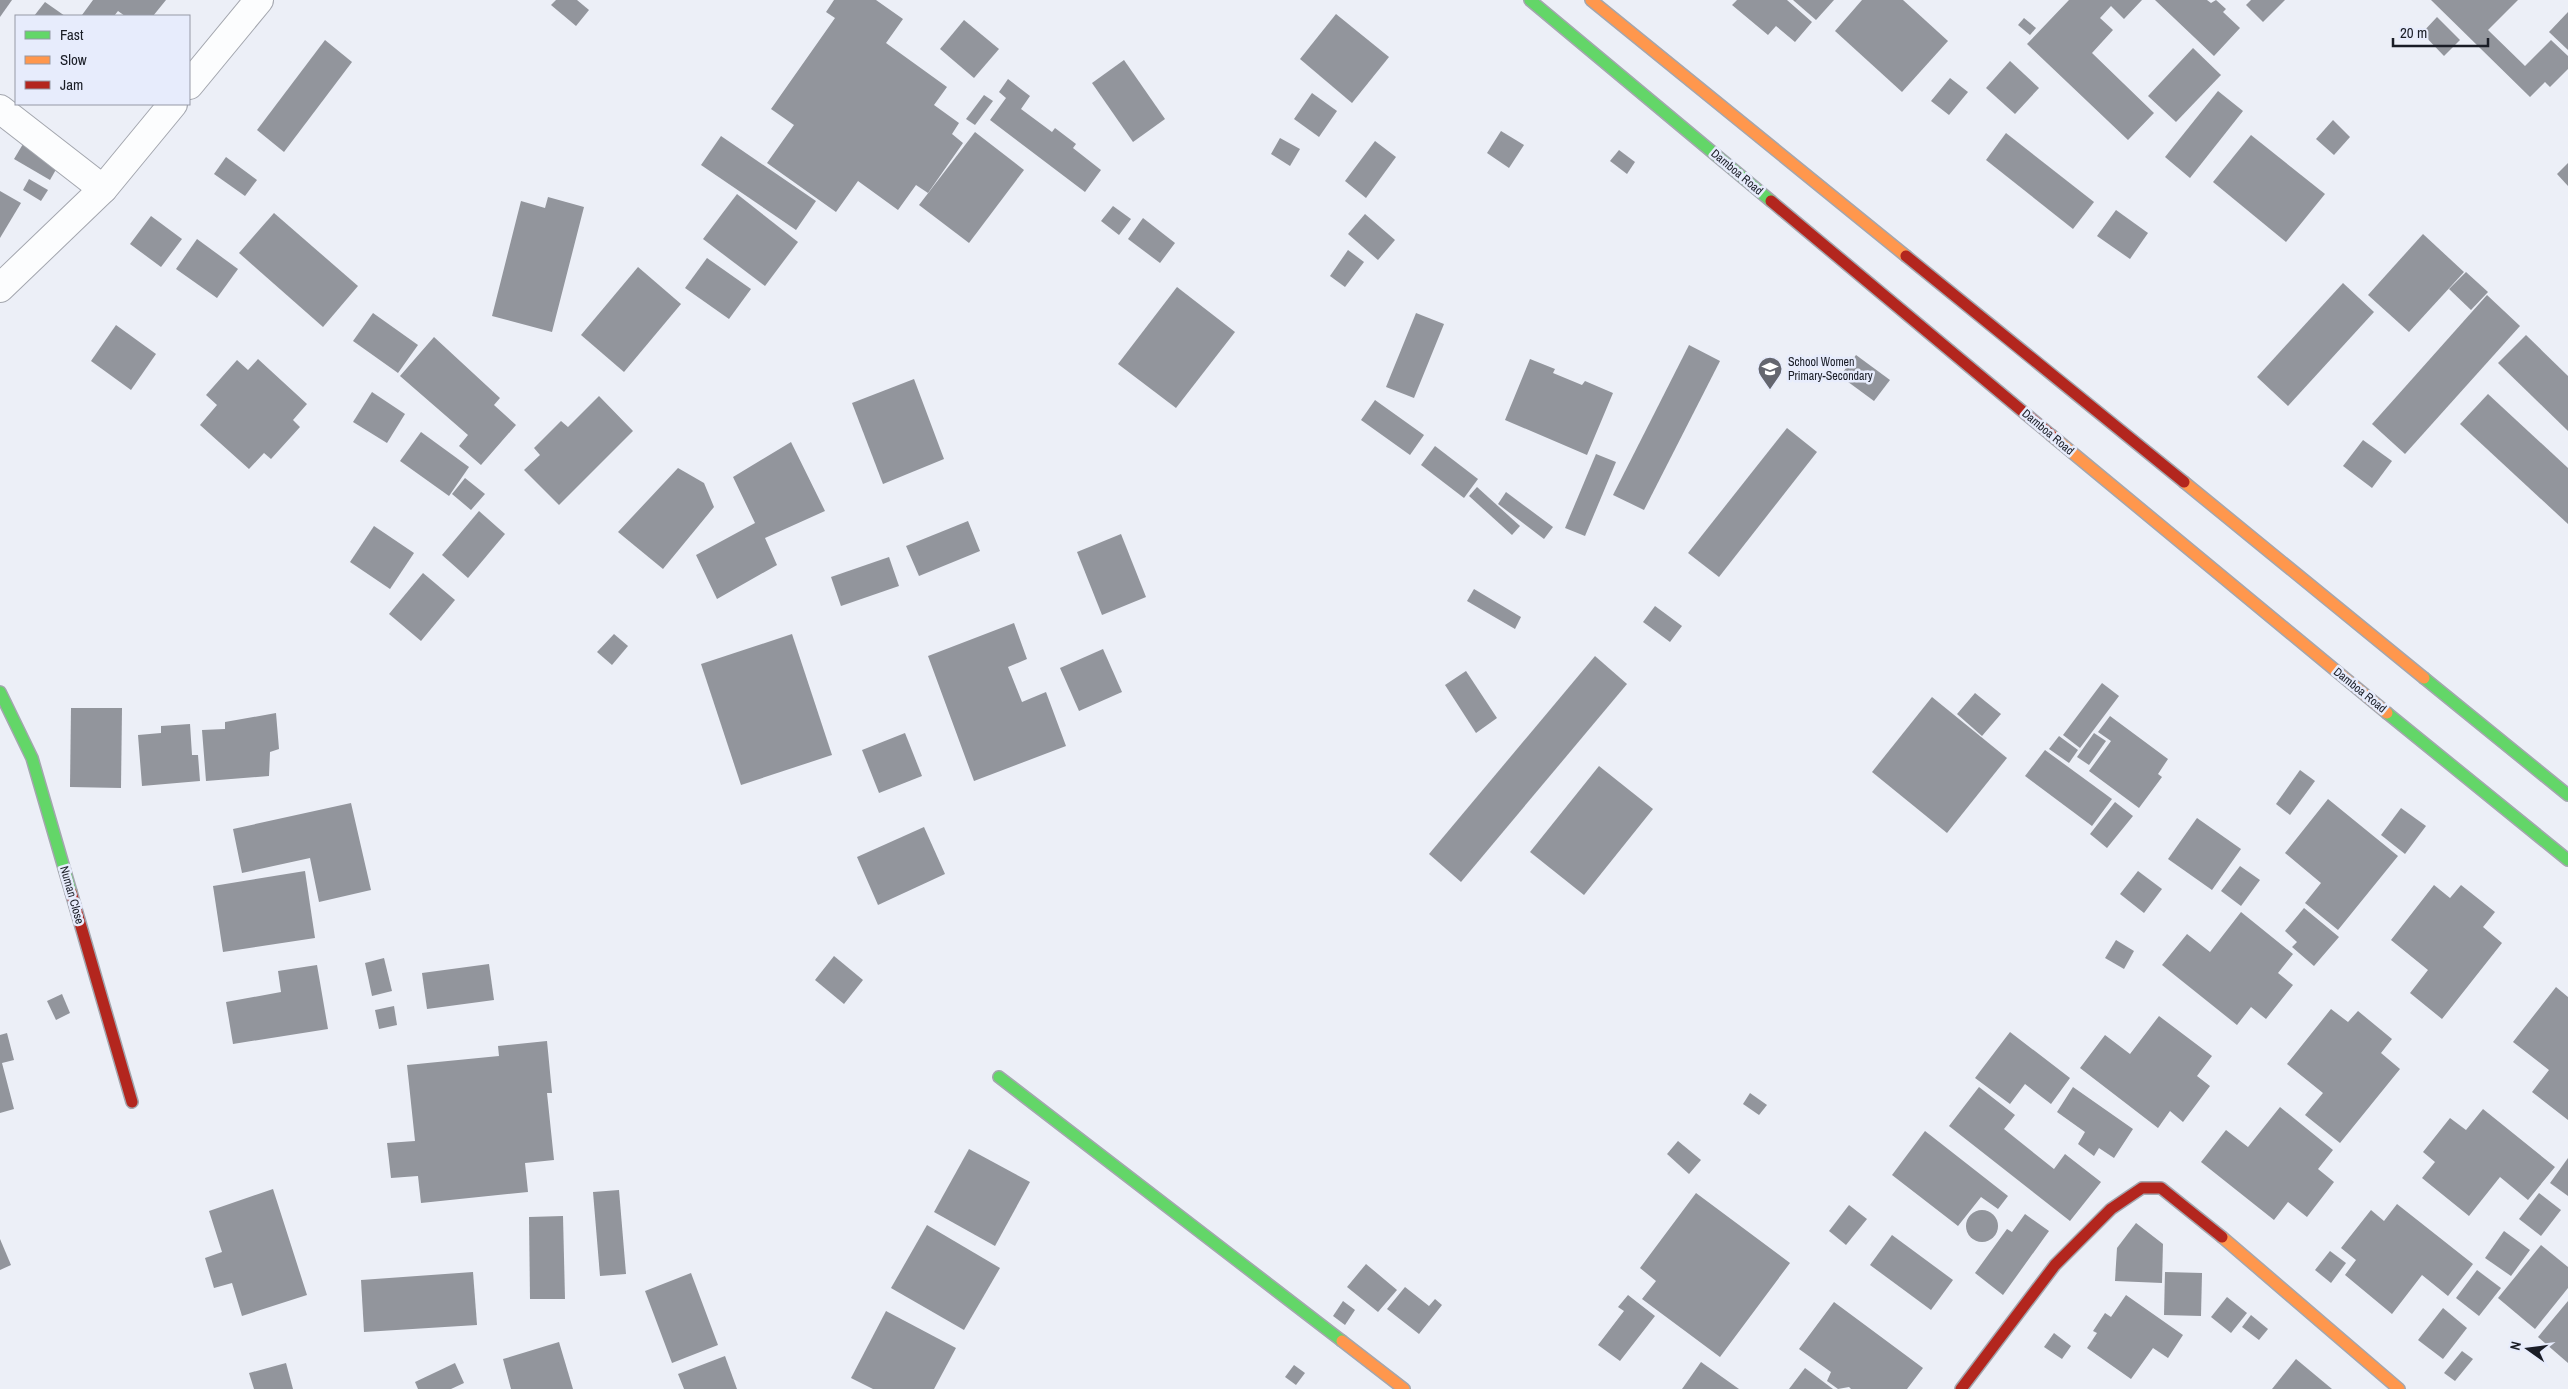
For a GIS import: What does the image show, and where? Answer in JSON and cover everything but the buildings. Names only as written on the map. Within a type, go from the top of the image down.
[{"type":"main road","name":"Damboa Road","points":[[1530,0],[2213,570],[2568,860]]},
{"type":"main road","points":[[1591,0],[2568,795]]},
{"type":"main road","name":"Numan Close","points":[[0,692],[32,758],[132,1102]]},
{"type":"main road","points":[[999,1077],[1404,1389]]},
{"type":"main road","points":[[1962,1389],[2055,1265],[2110,1209],[2142,1188],[2160,1188],[2207,1224],[2399,1389]]},
{"type":"street","points":[[190,84],[259,0]]},
{"type":"street","points":[[0,288],[103,189],[172,105]]},
{"type":"street","points":[[0,109],[103,189]]},
{"type":"traffic: fast","points":[[1530,0],[1771,201]]},
{"type":"traffic: fast","points":[[2424,678],[2568,795]]},
{"type":"traffic: fast","points":[[0,692],[32,758],[71,892]]},
{"type":"traffic: fast","points":[[2387,713],[2568,860]]},
{"type":"traffic: fast","points":[[999,1077],[1342,1341]]},
{"type":"traffic: slow","points":[[1591,0],[1906,256]]},
{"type":"traffic: slow","points":[[2051,435],[2387,713]]},
{"type":"traffic: slow","points":[[2184,482],[2424,678]]},
{"type":"traffic: slow","points":[[2222,1237],[2399,1389]]},
{"type":"traffic: slow","points":[[1342,1341],[1404,1389]]},
{"type":"traffic: jam","points":[[1771,201],[2051,435]]},
{"type":"traffic: jam","points":[[1906,256],[2184,482]]},
{"type":"traffic: jam","points":[[71,892],[132,1102]]},
{"type":"traffic: jam","points":[[1961,1389],[2055,1265],[2111,1209],[2142,1188],[2161,1188],[2222,1237]]},
{"type":"place","name":"School Women Primary-Secondary","points":[[1770,390]]}]
